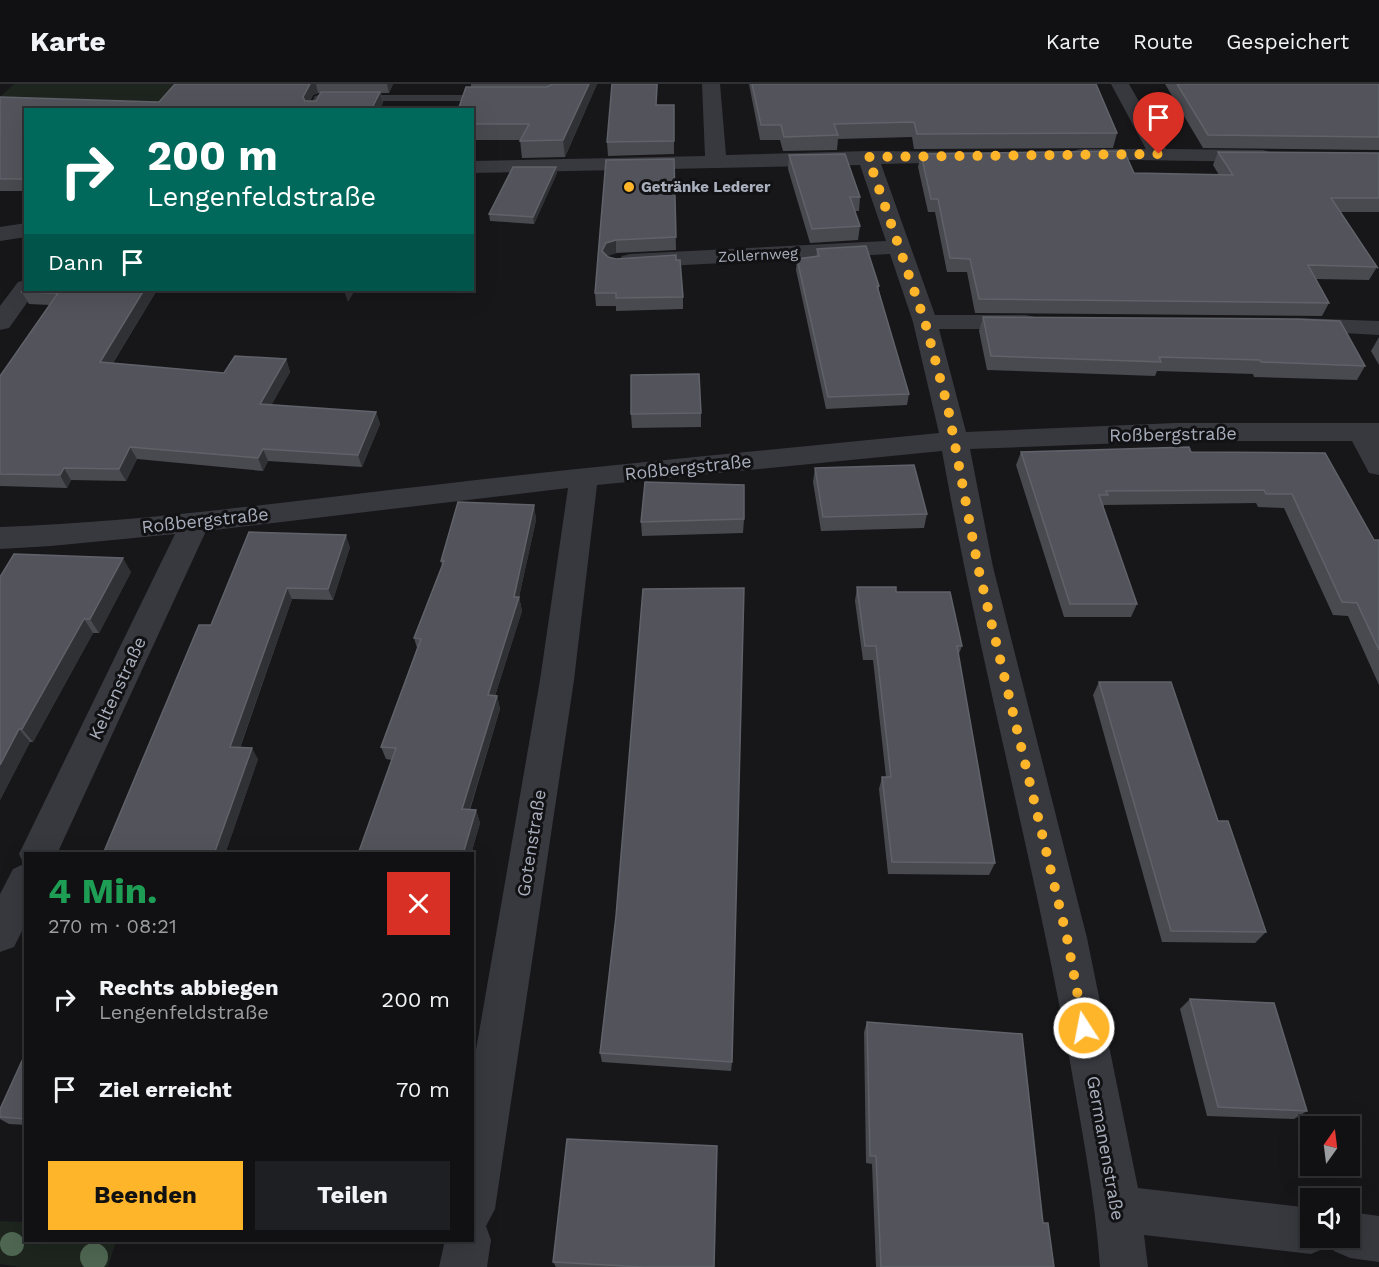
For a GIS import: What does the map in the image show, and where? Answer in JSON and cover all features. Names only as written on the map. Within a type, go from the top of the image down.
[{"type":"street","points":[[711,84],[716,161]]},
{"type":"street","points":[[1120,84],[1159,154]]},
{"type":"street","points":[[1066,155],[1286,156]]},
{"type":"street","points":[[474,167],[984,156]]},
{"type":"street","name":"Germanenstraße","points":[[868,157],[925,322],[954,441],[978,567],[1067,938],[1119,1209],[1124,1267]]},
{"type":"street","points":[[0,234],[24,230]]},
{"type":"street","name":"Zollernweg","points":[[617,262],[898,247]]},
{"type":"street","points":[[0,323],[24,290]]},
{"type":"street","points":[[925,322],[1054,322]]},
{"type":"street","points":[[1276,324],[1379,328]]},
{"type":"street","name":"Roßbergstraße","points":[[0,538],[51,536],[196,522],[584,477],[954,441],[1176,432],[1370,432]]},
{"type":"street","points":[[1370,432],[1379,466]]},
{"type":"street","name":"Gotenstraße","points":[[474,1196],[553,702],[578,535],[584,477]]},
{"type":"street","name":"Keltenstraße","points":[[39,852],[196,522]]},
{"type":"street","points":[[0,934],[24,885]]},
{"type":"street","points":[[1119,1209],[1300,1230]]},
{"type":"street","points":[[1360,1236],[1379,1239]]},
{"type":"street","points":[[463,1267],[468,1242]]},
{"type":"lane","points":[[314,108],[319,98],[504,98]]},
{"type":"path","points":[[1374,262],[1379,270]]},
{"type":"shaded area","points":[[14,84],[174,84],[160,101],[0,97]]},
{"type":"shaded area","points":[[0,1221],[24,1222],[24,1242],[116,1242],[108,1267],[20,1267],[0,1264]]},
{"type":"building","points":[[175,84],[310,84],[303,97],[305,101],[316,101],[321,92],[380,92],[372,108],[24,108],[24,179],[0,179],[0,97],[159,102]]},
{"type":"building","points":[[553,84],[589,84],[563,140],[520,141],[529,124],[474,124],[474,108],[459,108],[466,87],[547,87]]},
{"type":"building","points":[[612,84],[657,84],[656,105],[674,105],[674,141],[607,142]]},
{"type":"building","points":[[752,84],[1096,84],[1117,133],[917,134],[914,122],[834,124],[838,135],[784,137],[781,125],[761,125]]},
{"type":"building","points":[[1177,84],[1379,84],[1379,137],[1208,135]]},
{"type":"building","points":[[1124,151],[1134,173],[1233,175],[1218,152],[1379,153],[1379,198],[1331,198],[1377,267],[1308,265],[1329,303],[979,299],[970,259],[950,258],[938,199],[931,199],[921,154]]},
{"type":"building","points":[[845,154],[860,197],[850,197],[860,226],[812,229],[789,155]]},
{"type":"building","points":[[674,159],[676,237],[616,240],[606,243],[602,251],[608,257],[616,259],[676,255],[676,260],[680,260],[683,297],[616,298],[616,293],[595,293],[606,160]]},
{"type":"building","points":[[513,167],[556,167],[533,217],[489,214]]},
{"type":"building","points":[[866,246],[909,394],[828,397],[797,259],[819,256],[817,249]]},
{"type":"building","points":[[24,290],[143,291],[100,362],[224,373],[235,356],[286,359],[260,404],[376,412],[358,455],[263,449],[258,458],[130,447],[119,469],[64,468],[60,475],[0,474],[0,376],[58,293],[22,292]]},
{"type":"building","points":[[983,317],[1340,321],[1365,366],[1159,357],[1161,362],[991,356]]},
{"type":"building","points":[[699,374],[701,413],[631,414],[631,375]]},
{"type":"building","points":[[1189,447],[1191,452],[1325,453],[1374,540],[1379,540],[1379,650],[1357,603],[1342,602],[1292,494],[1266,494],[1264,490],[1106,491],[1108,495],[1099,495],[1137,604],[1070,604],[1021,452]]},
{"type":"building","points":[[914,465],[927,514],[823,517],[815,468]]},
{"type":"building","points":[[645,482],[744,485],[744,519],[641,522]]},
{"type":"building","points":[[458,502],[534,505],[514,597],[519,597],[488,695],[497,696],[462,809],[476,810],[464,852],[359,852],[396,748],[381,747],[421,639],[414,638],[444,561],[441,561]]},
{"type":"building","points":[[249,532],[346,535],[328,589],[287,588],[230,747],[252,748],[215,852],[104,852],[199,625],[211,625]]},
{"type":"building","points":[[14,554],[123,558],[90,619],[84,619],[0,765],[0,577]]},
{"type":"building","points":[[857,587],[896,587],[896,592],[950,592],[962,646],[957,646],[995,863],[892,862],[882,777],[891,777],[876,646],[865,646]]},
{"type":"building","points":[[744,588],[732,1062],[600,1053],[616,916],[643,589]]},
{"type":"building","points":[[1099,682],[1171,682],[1218,821],[1228,821],[1266,932],[1171,931]]},
{"type":"building","points":[[1190,999],[1274,1003],[1307,1111],[1218,1107]]},
{"type":"building","points":[[867,1022],[1022,1034],[1043,1223],[1048,1223],[1054,1267],[881,1267],[876,1156],[870,1156]]},
{"type":"building","points":[[24,1056],[24,1119],[0,1117],[0,1109]]},
{"type":"building","points":[[567,1139],[717,1146],[714,1267],[642,1267],[553,1262]]},
{"type":"place","name":"Getränke Lederer","points":[[629,187]]},
{"type":"route","points":[[1084,1028],[1067,938],[978,567],[948,408],[925,322],[868,157],[1159,154]]}]
